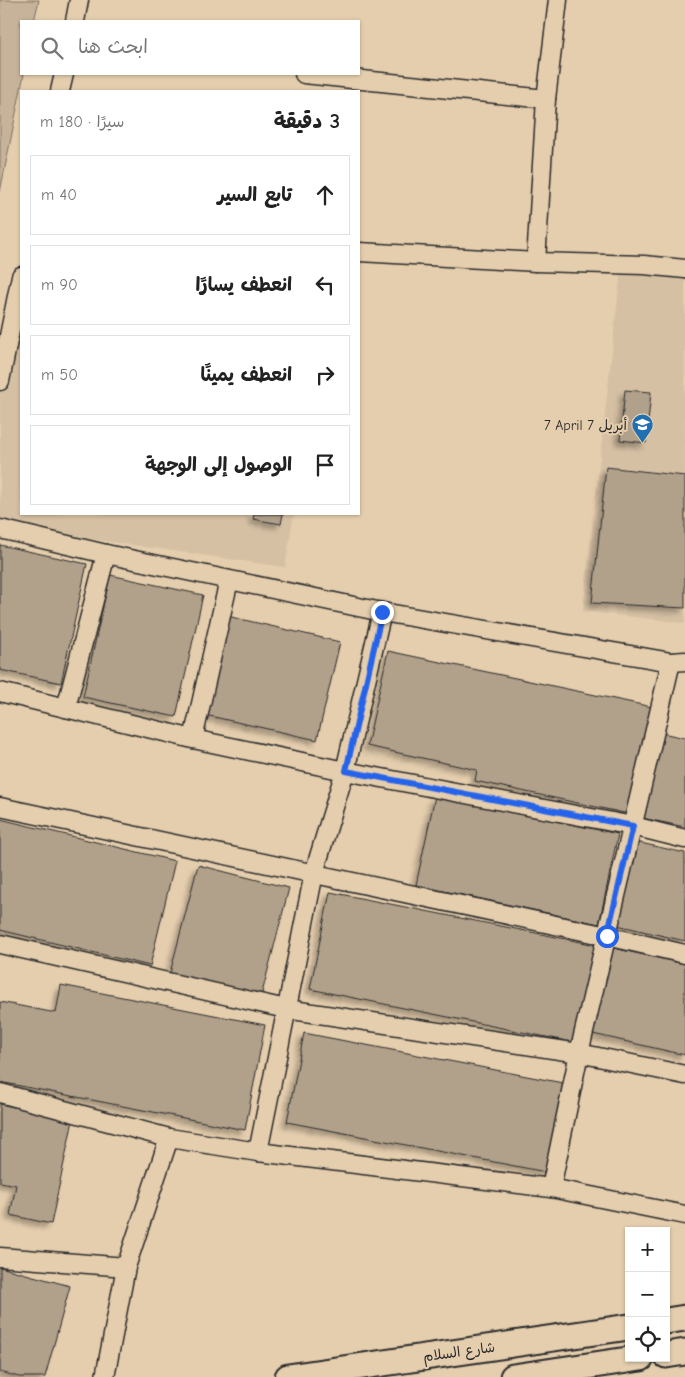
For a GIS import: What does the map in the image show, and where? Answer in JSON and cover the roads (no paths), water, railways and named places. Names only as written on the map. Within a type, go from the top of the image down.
[{"type":"main road","points":[[670,1320],[685,1318]]},
{"type":"main road","name":"شارع السلام","points":[[288,1377],[625,1328]]},
{"type":"main road","points":[[670,1354],[685,1352]]},
{"type":"main road","points":[[513,1377],[625,1360]]},
{"type":"street","points":[[75,20],[79,0]]},
{"type":"street","points":[[536,262],[546,99],[558,0]]},
{"type":"street","points":[[60,90],[64,75]]},
{"type":"street","points":[[314,75],[546,99]]},
{"type":"street","points":[[360,252],[685,268]]},
{"type":"street","points":[[0,381],[20,281]]},
{"type":"street","points":[[0,529],[106,554],[382,612],[678,662],[633,826],[579,1053],[551,1188]]},
{"type":"street","points":[[66,708],[106,554]]},
{"type":"street","points":[[193,739],[229,580]]},
{"type":"street","points":[[258,1152],[314,874],[346,771],[382,612]]},
{"type":"street","points":[[0,692],[193,739],[346,771],[633,826],[685,839]]},
{"type":"street","points":[[0,807],[685,954]]},
{"type":"street","points":[[0,944],[286,1009],[579,1053],[685,1075]]},
{"type":"street","points":[[0,1093],[169,1138],[258,1152],[551,1188],[685,1214]]},
{"type":"street","points":[[105,1377],[126,1267],[169,1138]]},
{"type":"street","points":[[0,1257],[126,1267]]},
{"type":"place","name":"7 April 7 أبريل","points":[[643,444]]}]
